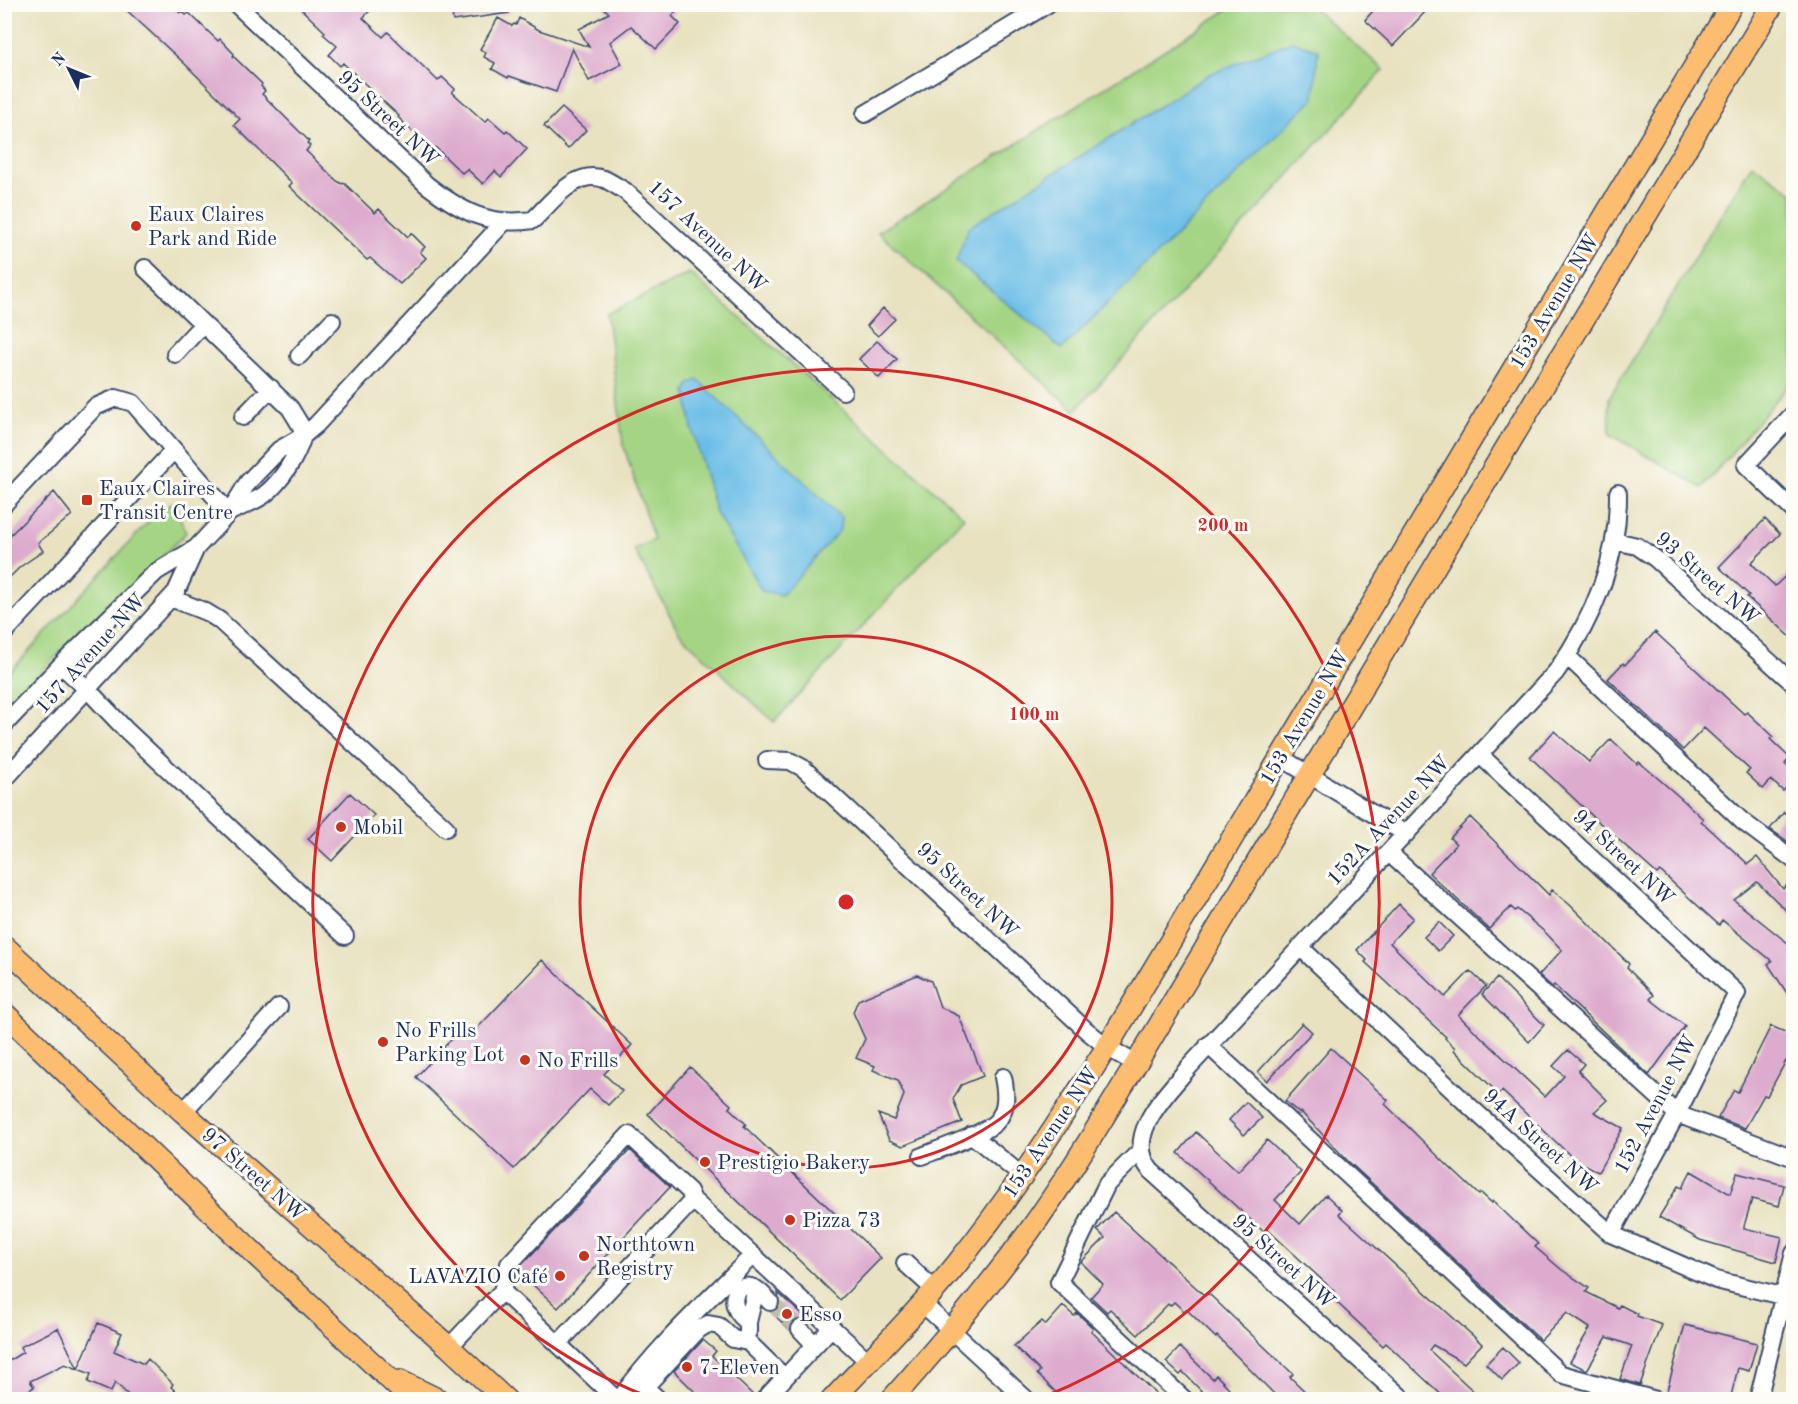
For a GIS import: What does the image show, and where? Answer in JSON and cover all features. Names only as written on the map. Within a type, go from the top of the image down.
[{"type":"main road","name":"153 Avenue NW","points":[[833,1399],[929,1297],[970,1246],[1022,1176],[1107,1047],[1732,4]]},
{"type":"main road","name":"153 Avenue NW","points":[[891,1400],[953,1330],[1016,1249],[1052,1197],[1136,1064],[1773,4]]},
{"type":"main road","name":"97 Street NW","points":[[4,946],[183,1112],[506,1400]]},
{"type":"main road","points":[[4,1013],[259,1258],[412,1400]]},
{"type":"main road","points":[[386,1375],[439,1400]]},
{"type":"street","name":"95 Street NW","points":[[236,4],[427,185],[447,200],[481,218],[504,222],[533,220]]},
{"type":"street","points":[[865,114],[1048,4]]},
{"type":"street","name":"157 Avenue NW","points":[[533,220],[562,191],[581,178],[602,178],[626,191],[843,391]]},
{"type":"street","name":"157 Avenue NW","points":[[4,725],[61,665],[156,572],[196,548],[229,513],[264,495],[287,470],[296,456],[303,436],[316,425],[504,222]]},
{"type":"street","points":[[145,268],[271,388],[296,416],[303,436]]},
{"type":"street","points":[[299,356],[332,321]]},
{"type":"street","points":[[175,354],[203,324]]},
{"type":"street","points":[[243,417],[271,388]]},
{"type":"street","points":[[4,504],[95,406],[116,398],[133,403],[229,513]]},
{"type":"street","points":[[1794,413],[1746,465],[1794,511]]},
{"type":"street","points":[[4,633],[173,451]]},
{"type":"street","name":"152A Avenue NW","points":[[1140,1151],[1143,1131],[1149,1120],[1171,1089],[1208,1045],[1544,686],[1567,656],[1599,593],[1615,541],[1618,493]]},
{"type":"street","name":"93 Street NW","points":[[1615,541],[1637,546],[1656,559],[1794,684]]},
{"type":"street","name":"157 Avenue NW","points":[[4,780],[176,592],[196,548]]},
{"type":"street","points":[[171,598],[206,612],[219,620],[446,828]]},
{"type":"street","points":[[1567,656],[1742,820],[1794,860]]},
{"type":"street","points":[[61,665],[125,729],[345,936]]},
{"type":"street","name":"94 Street NW","points":[[1480,754],[1737,993]]},
{"type":"street","points":[[1280,757],[1406,834]]},
{"type":"street","name":"95 Street NW","points":[[767,760],[790,761],[803,768],[1086,1030],[1107,1047],[1136,1064]]},
{"type":"street","points":[[1389,853],[1677,1114],[1794,1158]]},
{"type":"street","name":"94A Street NW","points":[[1300,947],[1466,1103],[1611,1234],[1716,1280],[1788,1298]]},
{"type":"street","name":"152 Avenue NW","points":[[1611,1234],[1677,1114],[1737,993]]},
{"type":"street","points":[[183,1112],[279,1007]]},
{"type":"street","points":[[1208,1045],[1561,1374],[1656,1400]]},
{"type":"street","points":[[922,1156],[996,1123],[1007,1096],[1003,1077]]},
{"type":"street","points":[[449,1347],[502,1291],[509,1264],[629,1135],[689,1191],[693,1200],[868,1361]]},
{"type":"street","points":[[972,1135],[1022,1176]]},
{"type":"street","name":"95 Street NW","points":[[1140,1151],[1145,1164],[1151,1171],[1404,1400]]},
{"type":"street","points":[[1140,1151],[1107,1184],[1059,1282],[1185,1400]]},
{"type":"street","points":[[559,1343],[693,1200]]},
{"type":"street","points":[[1758,1400],[1788,1298],[1794,1253]]},
{"type":"street","points":[[640,1382],[753,1255]]},
{"type":"street","points":[[905,1263],[953,1330],[1027,1400]]},
{"type":"street","points":[[748,1342],[748,1322],[737,1312],[733,1299],[740,1289],[745,1287],[756,1289],[770,1302]]},
{"type":"street","points":[[502,1291],[618,1400],[698,1330],[708,1324],[719,1326],[734,1339],[748,1342],[784,1377]]},
{"type":"street","points":[[764,1400],[832,1327]]},
{"type":"street","points":[[800,1329],[815,1345]]},
{"type":"street","points":[[640,1382],[659,1400]]},
{"type":"green space","points":[[1235,5],[1310,5],[1384,70],[1075,411],[878,232]]},
{"type":"green space","points":[[1752,164],[1793,193],[1793,380],[1702,488],[1610,434],[1609,398]]},
{"type":"green space","points":[[690,273],[964,517],[774,722],[680,634],[634,549],[654,540],[623,444],[607,314]]},
{"type":"green space","points":[[173,503],[186,533],[91,627],[63,649],[5,709],[4,678],[150,520]]},
{"type":"water","points":[[1292,41],[1318,50],[1314,98],[1062,349],[956,261],[969,227],[1210,74]]},
{"type":"water","points":[[698,380],[841,517],[840,530],[782,595],[762,591],[716,513],[692,428],[686,391],[690,383]]},
{"type":"building","points":[[120,4],[170,4],[180,13],[182,11],[186,15],[189,13],[218,41],[220,39],[234,54],[233,56],[262,84],[265,91],[262,94],[309,141],[307,143],[310,146],[306,151],[375,213],[379,209],[408,237],[411,233],[425,247],[420,252],[426,258],[400,284],[370,258],[367,260],[289,186],[292,183],[234,125],[240,119]]},
{"type":"building","points":[[296,4],[376,4],[363,18],[383,37],[388,32],[438,81],[442,77],[455,89],[452,92],[485,122],[489,118],[505,132],[507,130],[527,149],[501,177],[495,171],[483,184],[467,169],[462,173],[435,147],[433,149],[413,132],[343,63],[340,66],[329,55],[337,46]]},
{"type":"building","points":[[451,4],[508,4],[509,13],[453,21]]},
{"type":"building","points":[[600,4],[669,4],[676,11],[672,16],[680,24],[656,49],[631,26],[610,42],[622,64],[589,81],[572,48],[556,92],[509,76],[508,78],[492,69],[495,63],[484,57],[486,53],[480,49],[498,18],[512,26],[516,25],[519,18],[539,30],[589,47],[579,29],[609,13]]},
{"type":"building","points":[[1379,4],[1418,4],[1426,11],[1393,46],[1365,20]]},
{"type":"building","points":[[562,108],[586,130],[568,149],[544,126]]},
{"type":"building","points":[[883,308],[895,319],[878,336],[867,326]]},
{"type":"building","points":[[877,341],[897,359],[879,378],[859,359]]},
{"type":"building","points":[[54,492],[72,515],[38,543],[43,551],[20,567],[4,583],[4,541]]},
{"type":"building","points":[[1765,519],[1780,534],[1751,563],[1775,586],[1794,568],[1794,640],[1747,597],[1749,595],[1719,567]]},
{"type":"building","points":[[1655,632],[1744,714],[1747,712],[1773,736],[1770,739],[1790,758],[1785,764],[1794,773],[1794,780],[1783,791],[1771,780],[1763,789],[1746,773],[1750,770],[1704,728],[1683,750],[1608,679],[1623,663],[1625,665]]},
{"type":"building","points":[[1554,731],[1589,762],[1611,739],[1637,764],[1639,762],[1684,801],[1703,819],[1701,821],[1748,864],[1757,857],[1783,889],[1794,878],[1794,918],[1757,882],[1734,900],[1794,948],[1794,1004],[1768,964],[1772,961],[1722,920],[1719,925],[1660,871],[1657,874],[1530,757]]},
{"type":"building","name":"Mobil","points":[[350,793],[374,815],[332,861],[308,839]]},
{"type":"building","points":[[1784,812],[1794,820],[1794,846],[1770,829]]},
{"type":"building","points":[[1470,817],[1549,895],[1552,890],[1570,905],[1629,964],[1627,968],[1654,995],[1650,999],[1685,1026],[1649,1075],[1554,985],[1552,987],[1539,975],[1562,950],[1546,933],[1517,909],[1515,911],[1511,907],[1489,929],[1429,873],[1456,844],[1450,838]]},
{"type":"building","points":[[1399,904],[1413,918],[1390,943],[1445,997],[1470,971],[1486,986],[1458,1015],[1545,1097],[1564,1076],[1553,1066],[1568,1050],[1584,1064],[1578,1071],[1607,1100],[1594,1112],[1623,1128],[1598,1172],[1574,1159],[1502,1091],[1499,1094],[1454,1050],[1455,1048],[1446,1037],[1365,962],[1367,960],[1357,950]]},
{"type":"building","points":[[1439,922],[1453,936],[1438,951],[1424,937]]},
{"type":"building","name":"No Frills","points":[[542,960],[632,1045],[604,1074],[622,1091],[608,1105],[590,1089],[514,1169],[416,1077],[460,1030],[468,1038]]},
{"type":"building","points":[[917,975],[931,981],[940,1007],[959,1016],[983,1076],[961,1085],[953,1099],[962,1122],[903,1146],[889,1140],[878,1114],[894,1120],[904,1095],[898,1080],[873,1070],[875,1066],[856,1058],[865,1039],[853,1012],[858,1000]]},
{"type":"building","points":[[1497,978],[1544,1025],[1529,1042],[1482,994]]},
{"type":"building","points":[[1302,1023],[1312,1032],[1267,1081],[1258,1072]]},
{"type":"building","points":[[1771,1026],[1794,1036],[1794,1065],[1786,1061],[1767,1096],[1764,1095],[1745,1128],[1718,1118],[1734,1090],[1738,1092]]},
{"type":"building","points":[[1331,1048],[1388,1100],[1385,1104],[1479,1195],[1481,1193],[1492,1203],[1493,1201],[1538,1244],[1535,1247],[1562,1270],[1589,1288],[1586,1292],[1618,1308],[1620,1305],[1638,1314],[1637,1316],[1662,1325],[1640,1385],[1620,1379],[1632,1346],[1607,1337],[1587,1370],[1570,1362],[1590,1328],[1567,1313],[1541,1340],[1348,1161],[1301,1112],[1300,1114],[1285,1101]]},
{"type":"building","points":[[690,1067],[731,1105],[729,1108],[746,1124],[744,1126],[881,1258],[840,1300],[648,1114]]},
{"type":"building","points":[[1246,1102],[1262,1118],[1244,1135],[1229,1120]]},
{"type":"building","points":[[1196,1132],[1238,1171],[1267,1140],[1301,1172],[1275,1200],[1300,1224],[1326,1195],[1342,1210],[1339,1214],[1482,1344],[1464,1363],[1433,1345],[1429,1350],[1483,1400],[1447,1400],[1386,1343],[1383,1346],[1330,1296],[1335,1292],[1267,1229],[1264,1232],[1178,1153]]},
{"type":"building","points":[[630,1150],[670,1187],[558,1308],[518,1269]]},
{"type":"building","points":[[1691,1171],[1730,1194],[1737,1173],[1784,1185],[1779,1206],[1752,1199],[1744,1226],[1744,1228],[1782,1237],[1776,1262],[1700,1240],[1659,1217],[1678,1186],[1682,1188]]},
{"type":"building","points":[[1114,1212],[1205,1296],[1208,1293],[1293,1374],[1290,1377],[1314,1400],[1280,1400],[1217,1336],[1216,1338],[1186,1309],[1184,1311],[1174,1302],[1170,1306],[1168,1304],[1138,1335],[1110,1309],[1107,1312],[1091,1297],[1103,1284],[1081,1262],[1105,1238],[1097,1230]]},
{"type":"building","name":"Esso","points":[[778,1293],[808,1320],[797,1319],[792,1322],[790,1330],[771,1312],[777,1310],[780,1305]]},
{"type":"building","points":[[1063,1306],[1074,1316],[1077,1313],[1093,1328],[1091,1331],[1162,1400],[1064,1400],[1037,1374],[1040,1371],[1014,1346],[1042,1321],[1046,1325]]},
{"type":"building","points":[[98,1323],[122,1333],[114,1351],[144,1364],[148,1359],[173,1384],[171,1387],[184,1400],[133,1400],[115,1382],[111,1392],[88,1382],[91,1374],[78,1369]]},
{"type":"building","points":[[1685,1325],[1757,1343],[1749,1371],[1738,1368],[1730,1400],[1684,1400],[1666,1394]]},
{"type":"building","points":[[58,1328],[78,1369],[65,1364],[30,1381],[34,1387],[17,1398],[13,1392],[4,1398],[4,1364],[23,1352],[20,1347]]},
{"type":"building","points":[[703,1340],[716,1351],[712,1356],[754,1396],[754,1400],[703,1400],[674,1371]]},
{"type":"building","points":[[1180,1347],[1213,1379],[1216,1375],[1229,1388],[1218,1400],[1210,1400],[1183,1372],[1180,1375],[1166,1362]]},
{"type":"building","points":[[1503,1347],[1519,1363],[1502,1380],[1486,1364]]},
{"type":"tunnel","points":[[770,1302],[800,1329]]},
{"type":"place","name":"Eaux Claires Park and Ride","points":[[136,226]]},
{"type":"place","name":"Eaux Claires Transit Centre","points":[[87,500]]},
{"type":"place","name":"Mobil","points":[[341,827]]},
{"type":"place","name":"No Frills Parking Lot","points":[[383,1042]]},
{"type":"place","name":"No Frills","points":[[525,1060]]},
{"type":"place","name":"Prestigio Bakery","points":[[705,1162]]},
{"type":"place","name":"Pizza 73","points":[[790,1220]]},
{"type":"place","name":"Northtown Registry","points":[[584,1256]]},
{"type":"place","name":"LAVAZIO Café","points":[[560,1276]]},
{"type":"place","name":"Esso","points":[[787,1314]]},
{"type":"place","name":"7-Eleven","points":[[687,1367]]}]
